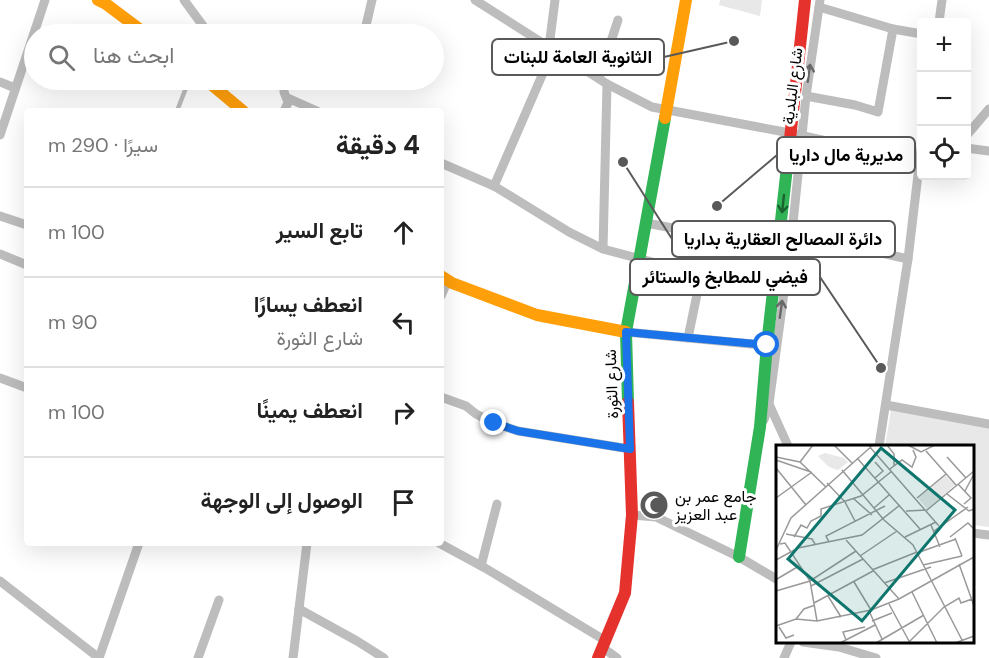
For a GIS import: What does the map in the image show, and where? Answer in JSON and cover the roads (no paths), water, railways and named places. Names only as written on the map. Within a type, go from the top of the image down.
[{"type":"street","points":[[37,24],[45,0]]},
{"type":"street","points":[[98,0],[133,24]]},
{"type":"street","points":[[184,0],[202,24]]},
{"type":"street","points":[[366,24],[372,0]]},
{"type":"street","points":[[475,0],[603,81],[652,107],[796,134],[917,161]]},
{"type":"street","points":[[494,186],[551,48],[555,0]]},
{"type":"street","name":"شارع الثورة","points":[[603,649],[625,593],[632,515],[626,332],[686,0]]},
{"type":"street","name":"شارع البلدية","points":[[760,428],[792,233],[805,0]]},
{"type":"street","points":[[940,18],[942,0]]},
{"type":"street","points":[[819,4],[893,29],[917,33]]},
{"type":"street","name":"شارع البلدية","points":[[760,428],[769,404],[779,248],[796,134],[806,96],[819,4]]},
{"type":"street","points":[[603,249],[603,81],[618,20]]},
{"type":"street","points":[[806,96],[855,105],[878,112],[893,29]]},
{"type":"street","points":[[0,135],[24,62]]},
{"type":"street","points":[[0,82],[15,88]]},
{"type":"street","points":[[218,90],[239,108]]},
{"type":"street","points":[[284,90],[286,106]]},
{"type":"street","points":[[286,106],[290,99],[310,108]]},
{"type":"street","points":[[971,130],[989,109]]},
{"type":"street","points":[[971,149],[989,151]]},
{"type":"street","points":[[444,164],[494,186],[569,232],[603,249],[701,275]]},
{"type":"street","points":[[879,445],[908,259],[917,171]]},
{"type":"street","points":[[0,216],[24,224]]},
{"type":"street","points":[[646,223],[779,248]]},
{"type":"street","points":[[792,233],[908,259]]},
{"type":"street","points":[[688,338],[709,236]]},
{"type":"street","points":[[0,254],[24,264]]},
{"type":"street","points":[[444,278],[452,284],[537,315],[626,332],[772,346]]},
{"type":"street","points":[[0,378],[24,387]]},
{"type":"street","points":[[444,399],[466,406],[494,423],[518,431],[630,449]]},
{"type":"street","points":[[769,404],[787,445]]},
{"type":"street","points":[[886,405],[989,423]]},
{"type":"street","points":[[739,557],[760,428]]},
{"type":"street","points":[[481,566],[497,504]]},
{"type":"street","points":[[632,515],[656,517],[739,557],[776,579]]},
{"type":"street","points":[[974,532],[989,536]]},
{"type":"street","points":[[0,581],[99,658],[138,546]]},
{"type":"street","points":[[293,658],[307,546]]},
{"type":"street","points":[[444,546],[481,566],[617,658]]},
{"type":"street","points":[[198,658],[219,600]]},
{"type":"street","points":[[300,609],[384,658]]},
{"type":"street","points":[[784,658],[792,643]]},
{"type":"street","points":[[822,643],[840,644],[866,657],[876,658]]},
{"type":"street","points":[[80,658],[86,649]]},
{"type":"lane","points":[[178,108],[185,90]]},
{"type":"place","name":"الثانوية العامة للبنات","points":[[734,41]]},
{"type":"place","name":"دائرة المصالح العقارية بداريا","points":[[623,162]]},
{"type":"place","name":"مديرية مال داريا","points":[[717,206]]},
{"type":"place","name":"فيضي للمطابخ والستائر","points":[[881,368]]},
{"type":"place","name":"جامع عمر بن عبد العزيز","points":[[654,505]]}]
